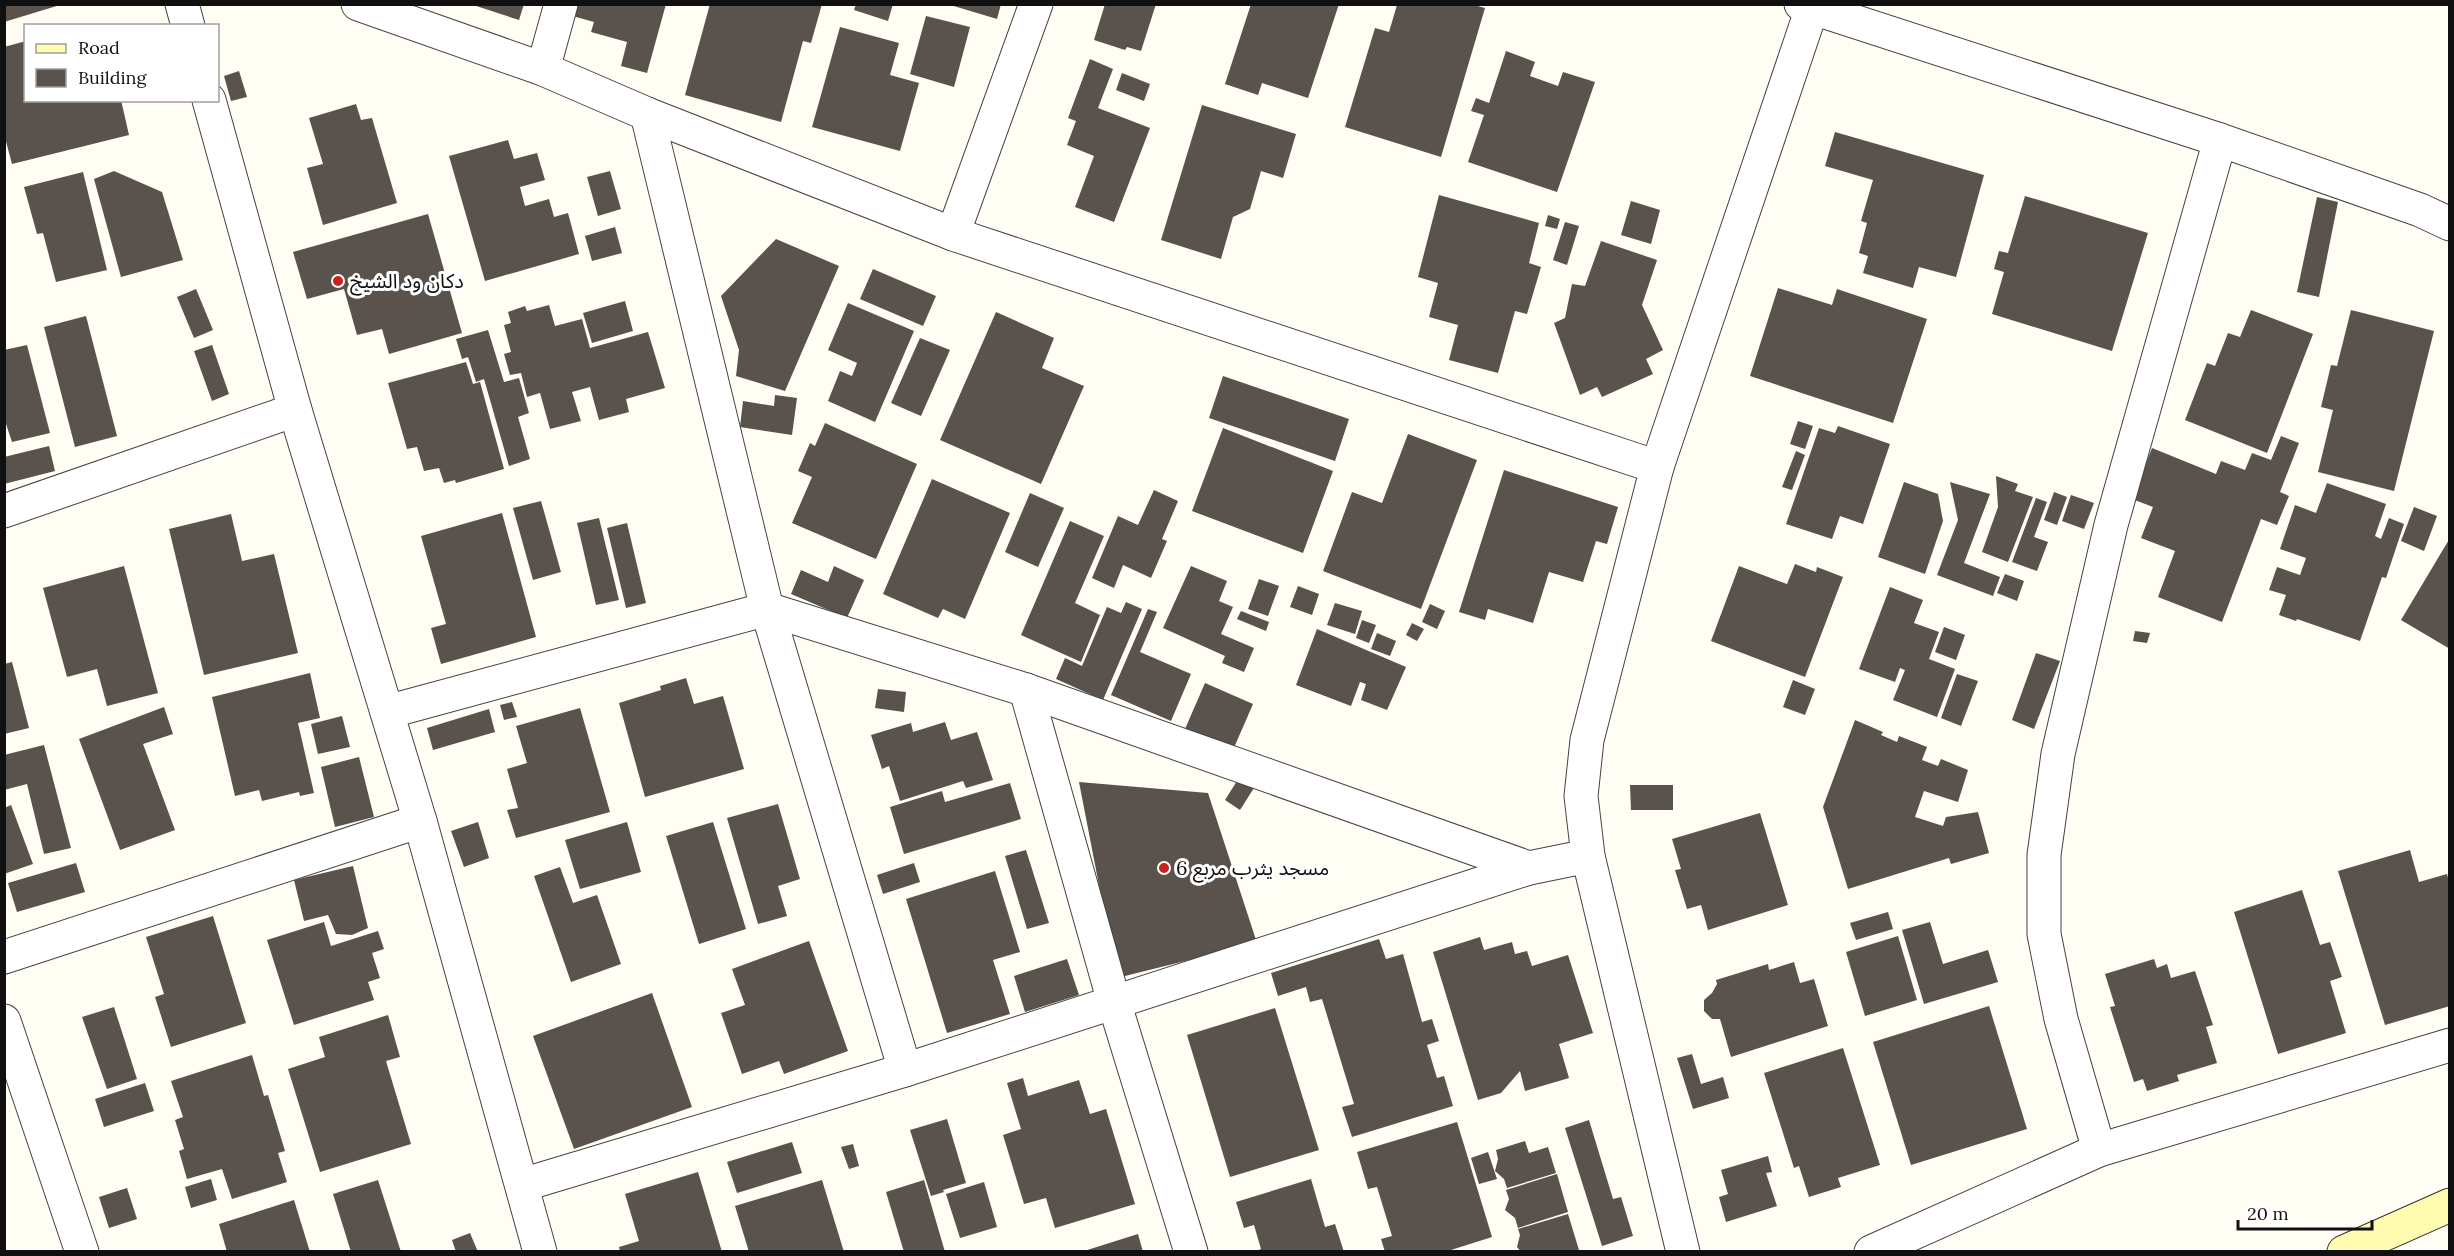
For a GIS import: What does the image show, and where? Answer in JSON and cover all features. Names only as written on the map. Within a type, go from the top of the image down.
[{"type":"main road","points":[[2344,1251],[2450,1205]]},
{"type":"street","points":[[182,4],[187,24]]},
{"type":"street","points":[[358,4],[543,69],[647,114],[953,234],[1657,467]]},
{"type":"street","points":[[543,69],[561,4]]},
{"type":"street","points":[[953,234],[1036,4]]},
{"type":"street","points":[[1683,1251],[1588,856],[1581,796],[1587,740],[1657,467],[1806,6],[2220,140],[2421,210],[2450,224]]},
{"type":"street","points":[[210,102],[295,410],[420,821],[540,1251]]},
{"type":"street","points":[[647,114],[767,609],[905,1070]]},
{"type":"street","points":[[2099,1150],[2061,1018],[2046,945],[2044,855],[2058,754],[2111,525],[2220,140]]},
{"type":"street","points":[[4,511],[295,410]]},
{"type":"street","points":[[387,712],[767,609],[1026,690],[1529,868]]},
{"type":"street","points":[[1026,690],[1114,1002],[1191,1251]]},
{"type":"street","points":[[4,957],[420,821]]},
{"type":"street","points":[[522,1185],[905,1070],[1529,868],[1588,856]]},
{"type":"street","points":[[4,1021],[82,1251]]},
{"type":"street","points":[[1871,1251],[2099,1150],[2450,1045]]},
{"type":"building","points":[[4,4],[59,4],[60,5],[4,22]]},
{"type":"building","points":[[470,4],[524,4],[519,20]]},
{"type":"building","points":[[572,4],[666,4],[647,73],[621,66],[627,42],[591,32],[594,22],[569,15]]},
{"type":"building","points":[[710,4],[822,4],[811,43],[803,41],[781,122],[685,95]]},
{"type":"building","points":[[856,4],[893,4],[888,21],[854,10]]},
{"type":"building","points":[[947,4],[1001,4],[997,19]]},
{"type":"building","points":[[1105,4],[1156,4],[1141,51],[1127,47],[1125,50],[1094,40]]},
{"type":"building","points":[[1251,4],[1339,4],[1308,98],[1262,83],[1258,95],[1225,84]]},
{"type":"building","points":[[1397,5],[1474,5],[1485,8],[1441,157],[1345,127],[1375,28],[1389,32]]},
{"type":"building","points":[[926,16],[970,27],[954,87],[910,74]]},
{"type":"building","points":[[840,27],[899,43],[890,75],[919,83],[900,151],[812,127]]},
{"type":"building","points":[[24,42],[24,102],[121,102],[129,135],[12,164],[4,134],[4,47]]},
{"type":"building","points":[[1506,51],[1535,62],[1530,76],[1558,86],[1563,72],[1595,82],[1557,192],[1468,162],[1484,115],[1471,111],[1476,98],[1489,103]]},
{"type":"building","points":[[1090,59],[1113,69],[1098,108],[1150,128],[1114,222],[1075,207],[1094,156],[1067,145],[1076,121],[1068,118]]},
{"type":"building","points":[[239,71],[247,97],[231,101],[224,76]]},
{"type":"building","points":[[1122,73],[1150,84],[1144,101],[1116,90]]},
{"type":"building","points":[[356,104],[361,120],[372,118],[397,203],[323,225],[307,168],[323,164],[309,118]]},
{"type":"building","points":[[1202,105],[1296,134],[1283,178],[1261,171],[1250,209],[1233,217],[1221,259],[1161,240]]},
{"type":"building","points":[[1835,132],[1984,175],[1956,277],[1919,267],[1913,288],[1863,273],[1868,256],[1859,253],[1867,223],[1861,221],[1873,180],[1825,166]]},
{"type":"building","points":[[508,140],[514,159],[537,153],[545,180],[520,187],[525,206],[549,199],[554,217],[568,213],[579,254],[485,281],[449,156]]},
{"type":"building","points":[[114,171],[162,192],[183,260],[121,277],[94,179]]},
{"type":"building","points":[[610,171],[621,209],[598,216],[587,177]]},
{"type":"building","points":[[83,172],[107,270],[56,282],[43,233],[37,234],[24,187]]},
{"type":"building","points":[[1439,195],[1539,223],[1529,263],[1541,267],[1527,314],[1515,311],[1498,373],[1449,360],[1458,325],[1429,317],[1438,283],[1418,277]]},
{"type":"building","points":[[2025,196],[2148,233],[2112,351],[1992,314],[2004,272],[1994,269],[1999,251],[2008,253]]},
{"type":"building","points":[[2317,197],[2338,202],[2319,297],[2297,292]]},
{"type":"building","points":[[1631,201],[1660,210],[1651,244],[1621,235]]},
{"type":"building","points":[[428,214],[462,333],[389,354],[382,329],[357,335],[344,289],[307,299],[293,252]]},
{"type":"building","points":[[1548,215],[1560,219],[1557,229],[1545,226]]},
{"type":"building","points":[[1565,222],[1579,226],[1567,265],[1553,260]]},
{"type":"building","points":[[615,227],[622,253],[592,261],[585,236]]},
{"type":"building","points":[[776,239],[839,266],[785,391],[736,376],[739,350],[721,296]]},
{"type":"building","points":[[1601,241],[1657,260],[1642,305],[1663,350],[1646,359],[1653,374],[1602,397],[1597,387],[1580,395],[1554,323],[1565,318],[1572,284],[1585,286]]},
{"type":"building","points":[[873,269],[936,296],[923,326],[860,299]]},
{"type":"building","points":[[1778,288],[1832,305],[1837,289],[1927,319],[1893,423],[1750,376]]},
{"type":"building","points":[[196,289],[213,330],[194,338],[177,297]]},
{"type":"building","points":[[625,301],[633,331],[592,343],[583,313]]},
{"type":"building","points":[[848,303],[914,331],[875,422],[828,401],[840,371],[852,376],[857,363],[828,350]]},
{"type":"building","points":[[549,305],[555,326],[582,319],[590,348],[648,332],[665,388],[626,399],[629,412],[599,420],[590,387],[572,392],[581,421],[550,429],[540,393],[527,397],[521,373],[510,375],[504,354],[511,352],[504,325],[511,323],[508,312],[525,306],[527,311]]},
{"type":"building","points":[[2251,310],[2313,334],[2267,453],[2185,420],[2207,363],[2215,366],[2228,333],[2240,337]]},
{"type":"building","points":[[2351,310],[2434,331],[2394,491],[2318,472],[2333,410],[2321,407],[2331,365],[2337,366]]},
{"type":"building","points":[[996,312],[1054,338],[1042,368],[1084,386],[1041,484],[940,440]]},
{"type":"building","points":[[86,316],[117,436],[75,447],[44,327]]},
{"type":"building","points":[[488,330],[504,382],[519,378],[529,413],[518,417],[530,459],[509,466],[484,379],[476,382],[468,357],[462,359],[456,339]]},
{"type":"building","points":[[920,338],[950,350],[921,416],[891,403]]},
{"type":"building","points":[[27,345],[50,433],[12,442],[4,418],[4,350]]},
{"type":"building","points":[[212,345],[229,394],[212,401],[194,351]]},
{"type":"building","points":[[466,362],[473,384],[480,382],[504,469],[456,483],[455,480],[444,483],[439,468],[424,471],[417,447],[407,449],[388,383]]},
{"type":"building","points":[[1223,376],[1349,419],[1335,461],[1209,418]]},
{"type":"building","points":[[775,395],[797,398],[792,435],[740,427],[743,401],[774,406]]},
{"type":"building","points":[[1798,421],[1813,426],[1805,449],[1790,444]]},
{"type":"building","points":[[825,423],[917,464],[876,559],[792,523],[812,477],[798,471],[810,443],[815,446]]},
{"type":"building","points":[[1838,426],[1890,444],[1863,524],[1840,516],[1832,539],[1786,524],[1819,428],[1835,433]]},
{"type":"building","points":[[1223,428],[1333,471],[1303,553],[1192,511]]},
{"type":"building","points":[[1408,434],[1477,460],[1421,609],[1323,571],[1352,492],[1382,503]]},
{"type":"building","points":[[2281,436],[2299,443],[2280,492],[2289,496],[2277,525],[2261,519],[2222,622],[2158,597],[2175,551],[2141,538],[2153,507],[2132,499],[2152,448],[2216,474],[2221,461],[2245,470],[2252,453],[2271,460]]},
{"type":"building","points":[[49,446],[55,471],[4,484],[4,457]]},
{"type":"building","points":[[1796,451],[1805,455],[1792,490],[1782,487]]},
{"type":"building","points":[[1504,470],[1618,507],[1607,544],[1596,541],[1583,582],[1549,572],[1533,623],[1488,609],[1485,620],[1459,612]]},
{"type":"building","points":[[1996,476],[2018,484],[2015,491],[2033,497],[2008,562],[1982,552],[1998,507]]},
{"type":"building","points":[[932,479],[1010,513],[965,619],[943,609],[938,618],[883,594]]},
{"type":"building","points":[[1904,482],[1938,494],[1943,521],[1925,574],[1878,557]]},
{"type":"building","points":[[1950,482],[1990,494],[1964,563],[2000,577],[1993,596],[1937,575],[1958,520]]},
{"type":"building","points":[[2327,483],[2386,504],[2375,536],[2381,539],[2389,518],[2404,524],[2386,578],[2382,577],[2360,641],[2279,615],[2286,595],[2269,590],[2277,567],[2300,575],[2306,558],[2280,549],[2295,505],[2316,513]]},
{"type":"building","points":[[1154,490],[1178,501],[1162,539],[1167,541],[1151,578],[1123,565],[1114,588],[1092,578],[1118,516],[1138,525]]},
{"type":"building","points":[[2054,492],[2067,497],[2057,525],[2044,520]]},
{"type":"building","points":[[1030,493],[1064,508],[1038,567],[1005,552]]},
{"type":"building","points":[[2071,495],[2094,503],[2084,529],[2062,521]]},
{"type":"building","points":[[2036,498],[2047,502],[2034,537],[2048,542],[2037,571],[2012,562]]},
{"type":"building","points":[[541,501],[561,572],[533,580],[513,508]]},
{"type":"building","points":[[2414,507],[2437,516],[2424,551],[2401,541]]},
{"type":"building","points":[[502,513],[536,637],[441,664],[431,628],[446,624],[421,536]]},
{"type":"building","points":[[231,514],[242,561],[274,554],[298,653],[204,675],[169,529]]},
{"type":"building","points":[[599,518],[619,600],[596,605],[577,523]]},
{"type":"building","points":[[1070,521],[1104,536],[1075,603],[1100,615],[1081,662],[1021,635]]},
{"type":"building","points":[[627,523],[646,603],[626,608],[607,528]]},
{"type":"building","points":[[2450,538],[2450,649],[2401,620]]},
{"type":"building","points":[[1795,564],[1816,572],[1817,567],[1843,577],[1805,677],[1711,641],[1739,566],[1787,584]]},
{"type":"building","points":[[124,566],[158,693],[107,706],[97,669],[67,677],[43,588]]},
{"type":"building","points":[[834,566],[864,580],[847,618],[791,594],[801,570],[828,582]]},
{"type":"building","points":[[1191,566],[1227,581],[1219,601],[1233,607],[1221,634],[1254,648],[1244,672],[1222,663],[1225,656],[1163,628]]},
{"type":"building","points":[[2005,574],[2024,581],[2017,601],[1997,593]]},
{"type":"building","points":[[1259,579],[1279,586],[1268,616],[1248,609]]},
{"type":"building","points":[[1298,586],[1319,594],[1312,615],[1290,607]]},
{"type":"building","points":[[1890,587],[1923,600],[1914,623],[1939,632],[1929,659],[1955,669],[1937,717],[1893,700],[1905,670],[1900,668],[1895,682],[1859,669]]},
{"type":"building","points":[[1126,602],[1142,609],[1103,700],[1056,679],[1065,658],[1082,666],[1107,607],[1121,613]]},
{"type":"building","points":[[1335,603],[1362,611],[1355,634],[1327,625]]},
{"type":"building","points":[[1430,604],[1445,611],[1437,629],[1422,622]]},
{"type":"building","points":[[1148,609],[1157,612],[1140,652],[1191,674],[1171,721],[1111,695]]},
{"type":"building","points":[[1241,611],[1269,622],[1266,631],[1237,619]]},
{"type":"building","points":[[1362,620],[1376,625],[1369,643],[1356,638]]},
{"type":"building","points":[[1412,623],[1424,629],[1417,641],[1406,635]]},
{"type":"building","points":[[1944,627],[1965,635],[1956,660],[1935,652]]},
{"type":"building","points":[[1317,629],[1406,667],[1387,710],[1361,700],[1366,684],[1360,682],[1351,706],[1296,685]]},
{"type":"building","points":[[2135,631],[2150,633],[2147,643],[2133,641]]},
{"type":"building","points":[[1377,633],[1396,641],[1390,656],[1371,649]]},
{"type":"building","points":[[2036,653],[2060,661],[2034,729],[2012,720]]},
{"type":"building","points":[[12,662],[29,728],[4,734],[4,664]]},
{"type":"building","points":[[310,673],[320,718],[298,723],[314,793],[300,796],[299,792],[262,801],[259,790],[235,796],[212,697]]},
{"type":"building","points":[[1957,674],[1978,681],[1961,726],[1941,718]]},
{"type":"building","points":[[686,678],[694,704],[723,696],[744,769],[645,797],[619,703],[661,690],[660,686]]},
{"type":"building","points":[[1793,680],[1815,689],[1805,715],[1783,707]]},
{"type":"building","points":[[1205,683],[1253,704],[1233,750],[1185,729]]},
{"type":"building","points":[[878,689],[906,692],[904,712],[875,708]]},
{"type":"building","points":[[512,702],[517,717],[504,720],[500,705]]},
{"type":"building","points":[[164,707],[173,734],[143,744],[175,830],[120,850],[79,739]]},
{"type":"building","points":[[580,708],[610,812],[516,838],[507,810],[518,808],[507,769],[527,763],[516,726]]},
{"type":"building","points":[[489,709],[495,732],[433,750],[427,728]]},
{"type":"building","points":[[342,716],[350,747],[318,754],[311,724]]},
{"type":"building","points":[[1855,720],[1883,732],[1881,735],[1897,742],[1899,736],[1927,747],[1922,760],[1938,766],[1941,759],[1968,770],[1958,802],[1924,791],[1915,817],[1943,826],[1946,817],[1978,812],[1989,853],[1951,864],[1949,858],[1848,889],[1823,807]]},
{"type":"building","points":[[945,722],[951,740],[977,732],[993,780],[966,788],[963,781],[900,801],[889,766],[882,769],[871,735],[911,723],[913,732]]},
{"type":"building","points":[[44,745],[71,848],[44,854],[27,784],[4,790],[4,755]]},
{"type":"building","points":[[359,757],[374,817],[335,827],[321,767]]},
{"type":"building","points":[[1244,770],[1259,780],[1240,810],[1225,800]]},
{"type":"building","name":"مسجد يثرب مربع 6","points":[[1079,782],[1208,793],[1257,943],[1117,978]]},
{"type":"building","points":[[1010,783],[1021,819],[904,854],[890,807],[942,791],[945,802]]},
{"type":"building","points":[[1630,785],[1673,785],[1673,810],[1631,810]]},
{"type":"building","points":[[778,804],[800,879],[778,886],[787,916],[758,924],[727,818]]},
{"type":"building","points":[[11,805],[33,864],[4,874],[4,808]]},
{"type":"building","points":[[1760,813],[1788,905],[1708,930],[1701,905],[1687,909],[1675,870],[1681,869],[1672,839]]},
{"type":"building","points":[[478,822],[489,858],[464,867],[451,831]]},
{"type":"building","points":[[627,822],[641,872],[580,889],[565,840]]},
{"type":"building","points":[[713,822],[746,929],[699,944],[666,836]]},
{"type":"building","points":[[1026,850],[1049,923],[1027,929],[1005,856]]},
{"type":"building","points":[[2410,850],[2419,882],[2447,874],[2450,885],[2450,1006],[2385,1025],[2338,871]]},
{"type":"building","points":[[76,863],[85,892],[17,912],[8,883]]},
{"type":"building","points":[[914,863],[920,882],[883,894],[877,875]]},
{"type":"building","points":[[353,866],[368,928],[352,935],[336,934],[328,915],[304,921],[294,880]]},
{"type":"building","points":[[560,867],[573,903],[597,895],[621,964],[571,982],[534,876]]},
{"type":"building","points":[[995,871],[1020,952],[993,960],[1010,1014],[947,1033],[906,899]]},
{"type":"building","points":[[2302,890],[2320,945],[2330,942],[2342,977],[2330,981],[2346,1033],[2278,1054],[2234,912]]},
{"type":"building","points":[[1888,912],[1893,929],[1856,940],[1850,923]]},
{"type":"building","points":[[213,916],[246,1023],[171,1047],[155,997],[164,994],[146,937]]},
{"type":"building","points":[[324,922],[331,946],[378,931],[384,949],[372,953],[380,978],[368,982],[374,1000],[294,1025],[267,940]]},
{"type":"building","points":[[1930,922],[1943,964],[1988,950],[1998,982],[1924,1004],[1902,930]]},
{"type":"building","points":[[1898,936],[1917,1000],[1865,1016],[1846,952]]},
{"type":"building","points":[[1480,937],[1484,950],[1512,942],[1515,954],[1527,951],[1532,966],[1568,955],[1593,1033],[1559,1044],[1569,1078],[1525,1091],[1520,1071],[1501,1093],[1478,1100],[1433,952]]},
{"type":"building","points":[[1379,939],[1386,959],[1403,954],[1422,1022],[1432,1019],[1439,1041],[1427,1045],[1437,1078],[1444,1076],[1453,1106],[1352,1137],[1342,1107],[1354,1104],[1322,999],[1310,1002],[1306,987],[1278,996],[1271,973]]},
{"type":"building","points":[[809,941],[848,1051],[784,1074],[779,1061],[742,1074],[721,1013],[745,1005],[732,969]]},
{"type":"building","points":[[1067,959],[1079,995],[1025,1012],[1014,976]]},
{"type":"building","points":[[2154,959],[2157,968],[2167,964],[2171,978],[2195,971],[2213,1025],[2206,1027],[2217,1063],[2177,1075],[2179,1081],[2147,1091],[2143,1079],[2134,1082],[2110,1007],[2115,1006],[2105,974]]},
{"type":"building","points":[[1794,962],[1800,983],[1814,979],[1828,1026],[1731,1057],[1720,1019],[1712,1019],[1704,1011],[1704,1000],[1712,993],[1717,984],[1716,980],[1768,964],[1769,970]]},
{"type":"building","points":[[652,993],[692,1107],[574,1149],[533,1036]]},
{"type":"building","points":[[1989,1006],[2027,1129],[1911,1165],[1873,1042]]},
{"type":"building","points":[[114,1007],[137,1079],[107,1089],[82,1017]]},
{"type":"building","points":[[1275,1008],[1319,1150],[1230,1177],[1187,1035]]},
{"type":"building","points":[[388,1015],[400,1057],[386,1061],[411,1144],[320,1172],[288,1069],[325,1057],[319,1037]]},
{"type":"building","points":[[1843,1048],[1880,1165],[1838,1178],[1841,1187],[1809,1197],[1799,1166],[1794,1168],[1764,1073]]},
{"type":"building","points":[[1692,1054],[1701,1084],[1723,1077],[1729,1098],[1693,1109],[1677,1058]]},
{"type":"building","points":[[252,1055],[264,1096],[268,1095],[285,1151],[278,1153],[287,1182],[232,1199],[222,1169],[187,1179],[179,1151],[184,1149],[175,1120],[183,1117],[171,1081]]},
{"type":"building","points":[[1023,1078],[1028,1096],[1079,1080],[1090,1114],[1106,1109],[1135,1204],[1055,1228],[1046,1198],[1024,1204],[1003,1135],[1021,1129],[1007,1083]]},
{"type":"building","points":[[145,1083],[154,1111],[104,1127],[95,1099]]},
{"type":"building","points":[[947,1119],[966,1183],[931,1196],[910,1130]]},
{"type":"building","points":[[1589,1120],[1613,1199],[1621,1197],[1633,1236],[1602,1246],[1565,1128]]},
{"type":"building","points":[[1457,1122],[1492,1237],[1451,1250],[1451,1252],[1385,1252],[1381,1239],[1392,1236],[1377,1187],[1368,1189],[1357,1152]]},
{"type":"building","points":[[1525,1141],[1529,1153],[1548,1147],[1556,1173],[1507,1188],[1504,1179],[1495,1171],[1498,1159],[1496,1150]]},
{"type":"building","points":[[792,1142],[802,1173],[737,1193],[727,1162]]},
{"type":"building","points":[[853,1144],[859,1166],[849,1169],[841,1147]]},
{"type":"building","points":[[1488,1152],[1497,1179],[1479,1184],[1471,1158]]},
{"type":"building","points":[[1768,1156],[1772,1172],[1766,1173],[1777,1206],[1726,1222],[1719,1197],[1728,1194],[1721,1170]]},
{"type":"building","points":[[698,1172],[722,1252],[620,1252],[619,1247],[639,1241],[625,1194]]},
{"type":"building","points":[[1557,1174],[1568,1212],[1518,1228],[1515,1218],[1505,1210],[1509,1199],[1506,1190]]},
{"type":"building","points":[[211,1179],[217,1200],[191,1208],[185,1187]]},
{"type":"building","points":[[1311,1179],[1325,1227],[1335,1224],[1344,1252],[1254,1252],[1261,1249],[1254,1225],[1244,1228],[1236,1202]]},
{"type":"building","points":[[378,1180],[401,1252],[351,1252],[333,1194]]},
{"type":"building","points":[[822,1180],[844,1252],[749,1252],[735,1206]]},
{"type":"building","points":[[924,1180],[945,1252],[904,1252],[886,1192]]},
{"type":"building","points":[[984,1182],[997,1227],[960,1238],[946,1194]]},
{"type":"building","points":[[127,1188],[137,1219],[109,1228],[99,1197]]},
{"type":"building","points":[[294,1200],[310,1252],[227,1252],[219,1224]]},
{"type":"building","points":[[1568,1214],[1579,1250],[1521,1252],[1517,1247],[1520,1235],[1518,1229]]},
{"type":"building","points":[[470,1233],[478,1252],[456,1252],[452,1240]]},
{"type":"building","points":[[1138,1234],[1143,1252],[1084,1252],[1084,1251]]},
{"type":"place","name":"دكان ود الشيخ","points":[[338,281]]},
{"type":"place","name":"مسجد يثرب مربع 6","points":[[1164,868]]}]
